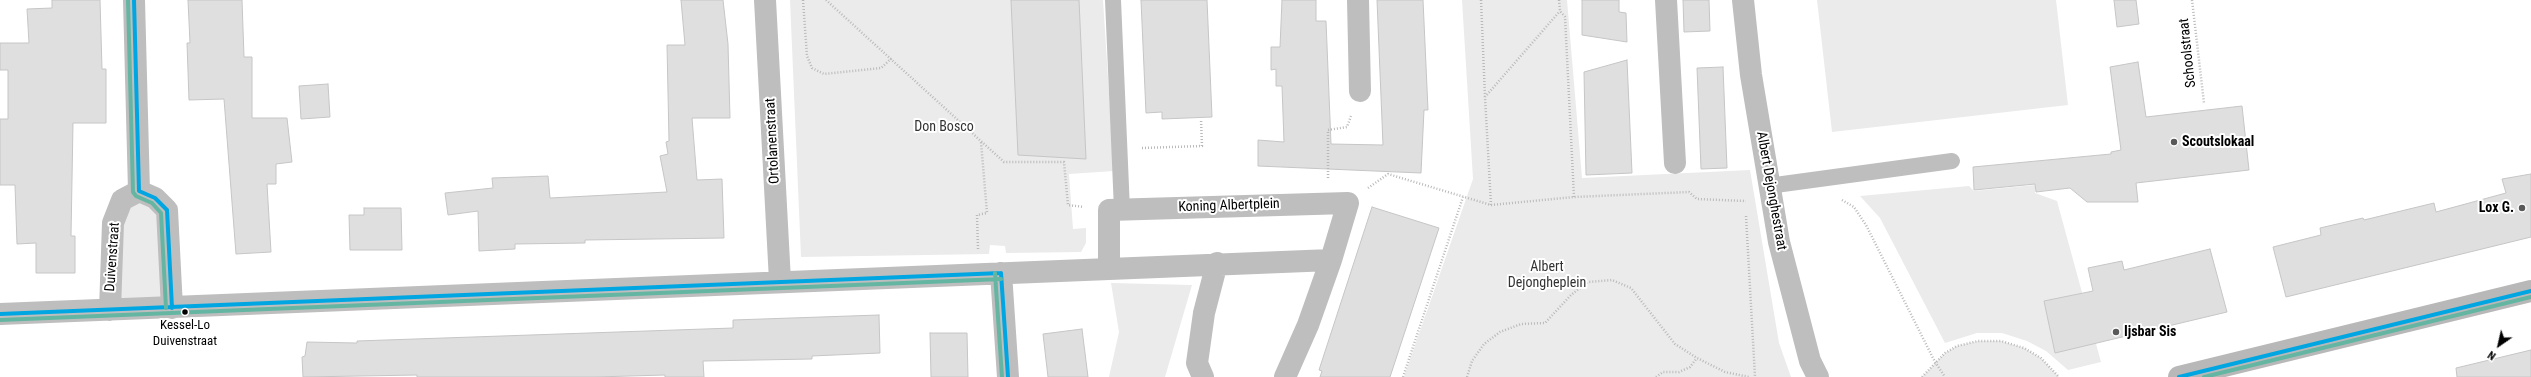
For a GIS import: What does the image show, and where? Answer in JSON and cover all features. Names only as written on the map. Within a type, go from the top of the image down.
[{"type":"street","points":[[134,0],[139,191],[155,198],[166,210],[172,308]]},
{"type":"street","name":"Ortolanenstraat","points":[[765,0],[780,281]]},
{"type":"street","points":[[1358,0],[1360,91]]},
{"type":"street","points":[[1666,0],[1675,163]]},
{"type":"street","name":"Albert Dejonghestraat","points":[[1743,0],[1751,75],[1769,192],[1780,249],[1810,361],[1818,377]]},
{"type":"street","name":"Duivenstraat","points":[[110,310],[113,223],[122,200],[139,191]]},
{"type":"street","points":[[1285,377],[1308,325],[1331,260],[1338,202]]},
{"type":"street","name":"Koning Albertplein","points":[[1115,210],[1338,202]]},
{"type":"street","points":[[1109,268],[1115,210]]},
{"type":"street","points":[[0,314],[172,308],[1217,263],[1331,260]]},
{"type":"street","points":[[1203,377],[1197,364],[1204,313],[1217,263]]},
{"type":"street","points":[[1001,273],[1008,377]]},
{"type":"street","points":[[2179,377],[2531,290]]},
{"type":"lane","points":[[1112,0],[1119,149],[1115,210]]},
{"type":"lane","points":[[1769,192],[1952,161]]},
{"type":"path","points":[[803,0],[807,56],[812,68],[824,74],[882,68],[892,58]]},
{"type":"path","points":[[826,0],[892,58],[1004,162],[1064,162],[1068,205],[1115,210]]},
{"type":"path","points":[[1481,0],[1484,97],[1491,205]]},
{"type":"path","points":[[1559,0],[1560,11],[1565,17],[1574,197]]},
{"type":"path","name":"Schoolstraat","points":[[2192,0],[2204,103]]},
{"type":"path","points":[[1484,97],[1560,11]]},
{"type":"path","points":[[1360,91],[1347,127],[1328,130],[1338,202],[1388,174],[1491,205],[1574,197],[1689,192],[1698,199],[1745,201],[1769,192]]},
{"type":"path","points":[[1119,149],[1202,146],[1201,119]]},
{"type":"path","points":[[978,274],[977,215],[987,213],[981,142]]},
{"type":"path","points":[[1403,377],[1463,197]]},
{"type":"path","points":[[1836,197],[1854,207],[1866,225],[1935,362],[1945,377]]},
{"type":"path","points":[[1745,201],[1755,377]]},
{"type":"path","points":[[1467,377],[1472,361],[1484,344],[1500,332],[1521,324],[1546,323],[1571,295],[1588,282],[1612,280],[1631,288],[1675,344],[1697,358],[1724,372],[1749,377]]},
{"type":"path","points":[[1922,377],[1935,362],[1957,346],[1978,341],[2002,341],[2024,348],[2041,358],[2059,377]]},
{"type":"path","points":[[1656,377],[1663,372],[1679,372],[1690,367],[1697,358]]},
{"type":"green space","name":"Don Bosco","points":[[790,0],[1103,0],[1114,171],[1069,174],[1073,229],[1086,228],[1086,243],[1081,252],[1006,253],[1005,246],[990,245],[989,254],[801,257]]},
{"type":"green space","name":"Albert Dejongheplein","points":[[1462,0],[1567,0],[1582,178],[1750,170],[1779,343],[1791,377],[1404,377],[1473,179]]},
{"type":"green space","points":[[1817,0],[2056,0],[2068,105],[1832,132]]},
{"type":"green space","points":[[2035,185],[2035,193],[2057,201],[2101,362],[2068,370],[2046,351],[2027,341],[2002,333],[1977,333],[1945,343],[1880,218],[1860,196],[1969,186],[1974,191]]},
{"type":"green space","points":[[155,198],[172,308],[110,310],[122,200]]},
{"type":"green space","points":[[1111,283],[1192,285],[1165,377],[1109,377],[1119,332]]},
{"type":"green space","points":[[1978,341],[2001,341],[2024,348],[2041,358],[2059,377],[1922,377],[1945,353],[1957,346]]},
{"type":"building","points":[[52,0],[100,0],[102,69],[106,69],[106,123],[73,123],[71,236],[75,236],[75,273],[36,273],[36,243],[17,244],[15,185],[0,185],[0,119],[8,119],[8,70],[0,70],[0,43],[29,43],[27,9],[52,8]]},
{"type":"building","points":[[188,0],[242,0],[244,57],[252,57],[252,118],[287,118],[292,162],[276,164],[276,184],[267,184],[271,252],[236,254],[224,99],[189,100],[187,43],[190,43]]},
{"type":"building","points":[[681,0],[723,0],[728,44],[730,118],[692,118],[697,180],[722,179],[724,238],[585,240],[585,243],[515,244],[515,249],[479,251],[478,211],[448,215],[445,193],[493,188],[492,178],[548,176],[550,198],[667,192],[660,156],[668,154],[666,142],[669,141],[667,45],[685,45]]},
{"type":"building","points":[[1011,0],[1079,0],[1086,159],[1018,155]]},
{"type":"building","points":[[1141,0],[1207,0],[1212,117],[1162,119],[1162,112],[1146,113]]},
{"type":"building","points":[[1282,0],[1316,0],[1316,21],[1326,21],[1331,144],[1383,145],[1377,0],[1423,0],[1428,110],[1424,110],[1421,173],[1258,166],[1258,140],[1284,142],[1282,86],[1276,86],[1276,69],[1271,70],[1271,47],[1280,47]]},
{"type":"building","points":[[1582,0],[1619,0],[1619,12],[1626,13],[1627,42],[1582,35]]},
{"type":"building","points":[[1683,0],[1709,0],[1710,31],[1684,32]]},
{"type":"building","points":[[2114,0],[2136,0],[2139,24],[2117,27]]},
{"type":"building","points":[[1627,60],[1632,173],[1586,175],[1584,72]]},
{"type":"building","points":[[2138,62],[2146,117],[2242,106],[2249,170],[2136,183],[2138,202],[2087,202],[2070,188],[2036,192],[2035,184],[1974,190],[1973,167],[2111,154],[2111,152],[2121,150],[2110,67]]},
{"type":"building","points":[[1723,67],[1727,168],[1701,169],[1697,68]]},
{"type":"building","points":[[328,84],[330,117],[301,119],[299,86]]},
{"type":"building","points":[[2531,174],[2531,237],[2286,297],[2273,247],[2321,235],[2320,228],[2363,218],[2364,220],[2434,203],[2436,212],[2506,193],[2502,179]]},
{"type":"building","points":[[1372,207],[1439,228],[1390,377],[1320,377],[1322,371],[1319,370]]},
{"type":"building","points":[[364,208],[401,208],[402,250],[350,250],[349,215],[364,215]]},
{"type":"building","points":[[2210,249],[2227,312],[2055,353],[2044,301],[2093,291],[2088,268],[2122,261],[2124,270]]},
{"type":"building","points":[[879,315],[880,353],[812,356],[812,359],[703,361],[704,377],[665,377],[665,375],[595,377],[417,377],[417,375],[303,377],[302,357],[305,356],[307,342],[357,343],[357,341],[733,328],[733,320]]},
{"type":"building","points":[[1082,329],[1088,377],[1048,377],[1043,334]]},
{"type":"building","points":[[930,333],[967,333],[968,377],[931,377]]},
{"type":"building","points":[[2531,350],[2531,377],[2457,377],[2456,368]]},
{"type":"transit line","points":[[128,0],[133,192],[136,196],[152,203],[161,213],[166,308]]},
{"type":"transit line","points":[[134,0],[139,191],[155,198],[167,210],[172,308]]},
{"type":"transit line","points":[[995,273],[1002,377]]},
{"type":"transit line","points":[[1001,273],[1008,377]]},
{"type":"transit line","points":[[0,314],[1001,273]]},
{"type":"transit line","points":[[0,320],[1001,279]]},
{"type":"transit line","points":[[2179,377],[2531,291]]},
{"type":"transit line","points":[[2204,377],[2531,297]]},
{"type":"place","name":"Scoutslokaal","points":[[2174,142]]},
{"type":"place","name":"Lox G.","points":[[2522,208]]},
{"type":"place","name":"Kessel-Lo Duivenstraat","points":[[185,312]]},
{"type":"place","name":"Ijsbar Sis","points":[[2116,332]]}]
